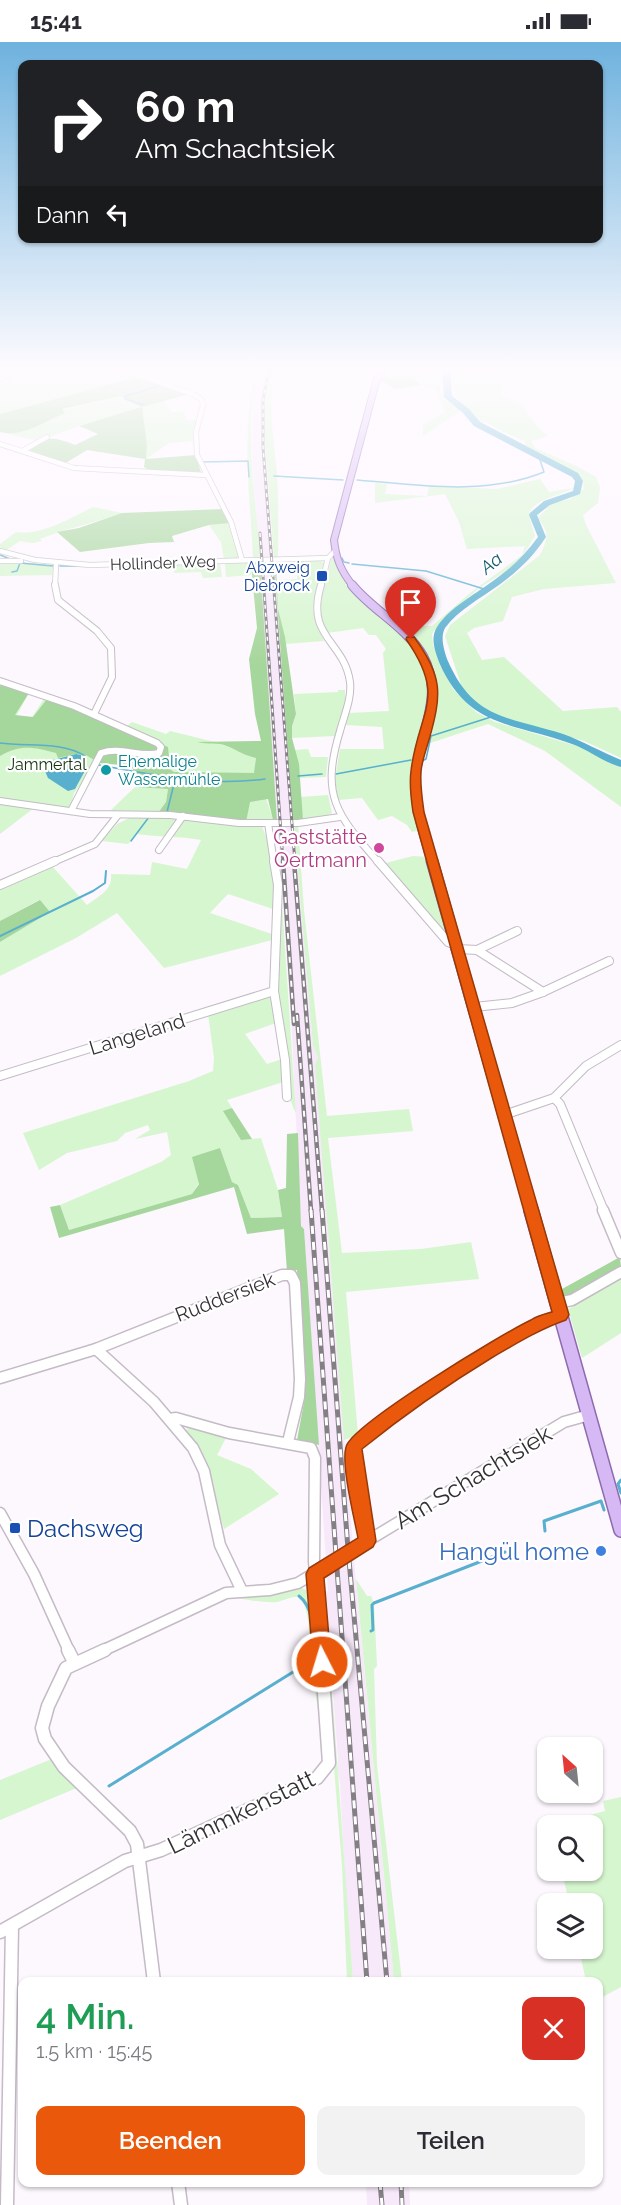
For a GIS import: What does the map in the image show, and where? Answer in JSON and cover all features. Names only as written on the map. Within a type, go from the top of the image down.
[{"type":"main road","points":[[353,467],[331,554],[349,582],[411,639],[424,657],[432,677],[433,706],[418,759],[415,794],[621,1530]]},
{"type":"street","points":[[71,467],[206,475]]},
{"type":"street","points":[[202,467],[231,522],[243,560]]},
{"type":"street","name":"Hollinder Weg","points":[[0,551],[26,561],[56,565],[128,565],[331,554]]},
{"type":"street","points":[[331,554],[316,605],[323,633],[347,672],[350,685],[329,777],[332,798],[340,817],[448,942],[457,947],[477,950],[543,992]]},
{"type":"street","points":[[0,561],[26,561]]},
{"type":"street","points":[[56,565],[55,591],[58,600],[102,636],[111,648],[112,677],[94,714]]},
{"type":"street","points":[[0,681],[94,714],[157,743],[161,749],[159,753],[149,756],[117,749],[101,753],[71,811]]},
{"type":"street","points":[[74,706],[98,705]]},
{"type":"street","points":[[0,801],[71,811],[118,815],[183,816],[214,821],[298,823],[340,817]]},
{"type":"street","points":[[0,885],[94,844],[118,815]]},
{"type":"street","points":[[159,850],[183,816]]},
{"type":"street","points":[[268,823],[278,885],[274,991],[285,1060],[287,1097]]},
{"type":"street","points":[[477,950],[517,931]]},
{"type":"street","points":[[474,1007],[506,1004],[543,992],[609,962]]},
{"type":"street","name":"Langeland","points":[[0,1076],[274,991]]},
{"type":"street","points":[[504,1114],[554,1098],[586,1066],[621,1045]]},
{"type":"street","points":[[554,1098],[560,1104],[621,1253]]},
{"type":"street","points":[[558,1303],[572,1300],[621,1272]]},
{"type":"street","name":"Ruddersiek","points":[[0,1378],[96,1349],[282,1275],[291,1275],[295,1283],[300,1379],[299,1397],[288,1442]]},
{"type":"street","points":[[367,1541],[353,1455],[356,1442],[453,1373],[537,1323],[561,1315]]},
{"type":"street","points":[[96,1349],[169,1419],[200,1461],[215,1531],[224,1558],[241,1589]]},
{"type":"street","name":"Am Schachtsiek","points":[[70,1665],[226,1593],[241,1589],[259,1591],[279,1589],[298,1583],[564,1422],[589,1415]]},
{"type":"street","points":[[169,1419],[176,1418],[229,1433],[311,1448],[315,1458],[315,1574]]},
{"type":"street","points":[[0,1513],[34,1574],[70,1665],[44,1718],[43,1735],[53,1756],[130,1831],[137,1844],[153,1977]]},
{"type":"street","name":"Lämmkenstatt","points":[[6,1929],[125,1862],[161,1850],[317,1778],[325,1771],[329,1763],[329,1751],[315,1574]]},
{"type":"street","points":[[6,1929],[7,2205]]},
{"type":"street","points":[[179,2187],[181,2205]]},
{"type":"shaded area","points":[[253,467],[267,467],[313,1045],[318,1058],[327,1219],[354,1561],[394,1977],[353,1977],[325,1592],[328,1591],[304,1229],[301,1226],[292,1034]]},
{"type":"shaded area","points":[[366,2187],[409,2187],[410,2205],[367,2205]]},
{"type":"green space","points":[[144,467],[199,467],[201,473],[150,471]]},
{"type":"green space","points":[[247,467],[252,467],[260,559],[253,559]]},
{"type":"green space","points":[[267,467],[276,467],[278,484],[278,558],[274,558]]},
{"type":"green space","points":[[564,467],[578,467],[596,477],[600,488],[598,503],[583,515],[616,583],[544,589],[512,597],[503,621],[474,628],[467,633],[482,660],[504,657],[563,711],[617,707],[621,712],[621,758],[584,741],[511,721],[482,709],[462,688],[445,636],[450,625],[540,555],[545,544],[546,532],[538,518],[552,503],[570,499],[584,489],[579,475]]},
{"type":"green space","points":[[540,479],[549,492],[574,488],[543,501],[533,508],[530,517],[535,536],[520,560],[479,588],[440,623],[432,634],[433,645],[453,689],[476,712],[495,722],[577,746],[621,767],[621,807],[545,751],[488,724],[430,743],[436,708],[436,679],[425,654],[402,626],[432,626],[470,593],[522,555],[525,546],[467,549],[459,522],[445,494],[375,503],[375,483],[387,484],[385,494],[427,496],[429,486],[497,489]]},
{"type":"green space","points":[[93,507],[122,513],[50,535],[40,539],[42,541],[33,543],[20,541],[5,551],[0,549],[0,544],[16,532],[26,533],[46,529]]},
{"type":"green space","points":[[224,509],[230,523],[209,525],[172,536],[174,542],[80,552],[57,532],[79,528],[122,513]]},
{"type":"green space","points":[[230,523],[240,556],[236,559],[224,560],[221,542],[209,525]]},
{"type":"green space","points":[[332,557],[347,583],[405,638],[416,652],[423,668],[427,688],[426,713],[413,774],[414,806],[419,830],[412,832],[407,825],[392,816],[378,820],[362,798],[338,800],[335,779],[340,749],[384,749],[382,727],[346,725],[349,713],[389,711],[383,653],[386,649],[376,635],[369,635],[363,628],[327,633],[323,624],[322,595]]},
{"type":"green space","points":[[318,560],[325,563],[313,608],[324,641],[285,644],[278,609],[277,580],[297,579],[297,561]]},
{"type":"green space","points":[[0,561],[53,565],[52,575],[0,576]]},
{"type":"green space","points":[[274,561],[276,561],[278,609],[285,637],[296,714],[292,726],[292,738],[299,764],[303,820],[293,820]]},
{"type":"green space","points":[[253,562],[252,575],[226,577],[225,563]]},
{"type":"green space","points":[[253,562],[260,562],[277,820],[273,820],[268,799],[250,802],[246,822],[158,813],[166,802],[168,789],[135,787],[138,778],[131,766],[99,763],[86,755],[75,754],[58,758],[56,753],[41,749],[21,748],[0,756],[0,685],[29,693],[15,715],[33,717],[47,699],[168,747],[169,757],[162,764],[174,772],[254,773],[256,758],[224,745],[197,742],[261,741],[255,714],[249,659],[257,628]]},
{"type":"green space","points":[[220,563],[222,577],[203,578],[201,572],[174,573],[174,565]]},
{"type":"green space","name":"Jammertal","points":[[0,684],[29,693],[8,731],[20,735],[44,699],[156,741],[127,726],[132,722],[166,734],[170,731],[219,743],[266,741],[256,762],[273,820],[246,822],[175,788],[143,760],[108,752],[74,793],[70,808],[38,805],[0,834]]},
{"type":"green space","points":[[338,690],[345,690],[345,708],[335,736],[292,738],[292,726],[296,714],[294,694],[338,692]]},
{"type":"green space","points":[[308,749],[311,757],[328,757],[326,777],[299,778],[294,750]]},
{"type":"green space","points":[[135,787],[168,789],[166,802],[158,813],[108,813]]},
{"type":"green space","points":[[328,795],[332,813],[324,817],[303,820],[300,797]]},
{"type":"green space","points":[[131,817],[173,818],[262,826],[273,867],[275,888],[273,909],[228,894],[210,913],[272,934],[272,940],[164,968],[117,913],[76,938],[0,976],[0,942],[50,912],[39,900],[0,921],[0,888],[52,866],[87,905],[107,888],[111,874],[150,875],[152,862],[187,869],[201,840],[137,834],[128,844],[102,841],[117,824]]},
{"type":"green space","points":[[294,825],[298,825],[304,910],[327,1116],[409,1109],[413,1131],[328,1138],[342,1253],[421,1249],[471,1242],[479,1279],[346,1292],[358,1435],[344,1440],[315,1065],[318,1058],[313,1045]]},
{"type":"green space","points":[[413,856],[428,857],[449,939],[382,864]]},
{"type":"green space","points":[[281,887],[296,1114],[290,1099],[276,1002]]},
{"type":"green space","points":[[40,900],[50,912],[0,942],[0,921]]},
{"type":"green space","points":[[269,996],[272,998],[276,1023],[245,1034],[267,1064],[282,1059],[283,1082],[227,1100],[232,1108],[224,1111],[241,1140],[261,1138],[278,1190],[282,1217],[251,1218],[238,1185],[232,1182],[220,1148],[192,1194],[69,1230],[60,1205],[161,1162],[171,1155],[167,1132],[135,1139],[150,1130],[148,1125],[125,1133],[117,1141],[67,1153],[39,1170],[23,1133],[189,1081],[213,1071],[214,1058],[208,1014]]},
{"type":"green space","points":[[232,1108],[252,1139],[241,1140],[223,1111]]},
{"type":"green space","points":[[298,1133],[301,1226],[304,1229],[319,1445],[297,1440],[305,1397],[297,1270],[287,1272],[284,1229],[247,1234],[234,1187],[59,1238],[50,1207],[60,1205],[69,1230],[192,1194],[199,1184],[192,1157],[220,1148],[232,1182],[238,1185],[251,1218],[282,1217],[278,1190],[286,1188],[287,1134]]},
{"type":"green space","points":[[620,1257],[621,1268],[573,1297],[564,1298],[562,1289]]},
{"type":"green space","points":[[621,1276],[621,1333],[582,1358],[568,1309]]},
{"type":"green space","points":[[188,1424],[227,1436],[217,1455],[251,1469],[279,1494],[224,1529],[205,1462],[186,1433]]},
{"type":"green space","points":[[356,1579],[367,1596],[371,1596],[374,1604],[377,1666],[374,1669],[377,1765],[402,1977],[394,1977]]},
{"type":"green space","points":[[299,1588],[309,1592],[313,1603],[322,1735],[311,1661],[308,1619],[304,1603],[300,1597],[277,1602],[261,1602],[234,1596],[278,1593]]},
{"type":"green space","points":[[325,1592],[353,1977],[347,1977],[342,1866],[320,1595]]},
{"type":"green space","points":[[52,1759],[79,1787],[0,1820],[0,1780]]},
{"type":"green space","points":[[621,1797],[621,1987],[603,1997],[603,1977],[585,1977],[581,1959],[603,1959],[603,1893],[567,1893],[564,1881],[603,1881],[603,1815],[590,1815],[605,1811],[603,1801]]},
{"type":"water","points":[[76,754],[81,755],[87,767],[75,789],[68,791],[48,778],[44,769],[53,760]]},
{"type":"waterway","points":[[248,467],[249,477]]},
{"type":"waterway","points":[[357,480],[428,486],[475,486],[522,479],[544,472],[542,467]]},
{"type":"waterway","name":"Aa","points":[[560,467],[575,475],[579,481],[577,492],[547,503],[537,510],[533,515],[542,537],[532,551],[508,574],[455,613],[440,628],[439,647],[451,679],[464,697],[479,709],[495,718],[576,742],[621,764]]},
{"type":"waterway","points":[[274,476],[343,480]]},
{"type":"waterway","points":[[0,555],[10,559]]},
{"type":"waterway","points":[[342,558],[344,562],[349,563]]},
{"type":"waterway","points":[[12,572],[17,571],[20,563],[53,566]]},
{"type":"waterway","points":[[352,564],[426,571],[484,589]]},
{"type":"waterway","points":[[122,566],[177,565]]},
{"type":"waterway","points":[[60,566],[84,566]]},
{"type":"waterway","points":[[422,761],[426,759],[431,736],[491,717]]},
{"type":"waterway","points":[[0,743],[55,746],[76,751],[85,756]]},
{"type":"waterway","points":[[336,774],[411,760]]},
{"type":"waterway","points":[[99,765],[202,781],[265,779]]},
{"type":"waterway","points":[[298,776],[322,774]]},
{"type":"waterway","points":[[167,812],[175,780]]},
{"type":"waterway","points":[[131,841],[149,817]]},
{"type":"waterway","points":[[0,936],[93,891],[105,883],[106,871]]},
{"type":"waterway","points":[[621,1480],[618,1484],[621,1493]]},
{"type":"waterway","points":[[545,1531],[544,1521],[601,1501],[604,1510]]},
{"type":"waterway","points":[[371,1631],[373,1630],[372,1605],[374,1603],[505,1552]]},
{"type":"waterway","points":[[109,1786],[314,1659],[311,1616],[299,1596]]},
{"type":"railway","points":[[265,467],[295,863]]},
{"type":"railway","points":[[260,533],[283,863]]},
{"type":"railway","points":[[283,861],[294,1024]]},
{"type":"railway","points":[[294,861],[322,1211]]},
{"type":"railway","points":[[297,1015],[311,1211]]},
{"type":"railway","points":[[311,1210],[367,1977]]},
{"type":"railway","points":[[322,1210],[348,1549],[387,1977]]},
{"type":"railway","points":[[380,2187],[382,2205]]},
{"type":"railway","points":[[401,2187],[402,2205]]},
{"type":"place","name":"Abzweig Diebrock","points":[[322,576]]},
{"type":"place","name":"Ehemalige Wassermühle","points":[[106,770]]},
{"type":"place","name":"Gaststätte Oertmann","points":[[379,848]]},
{"type":"place","name":"Dachsweg","points":[[15,1528]]},
{"type":"place","name":"Hangül home","points":[[601,1551]]},
{"type":"route","points":[[322,1662],[315,1574],[367,1541],[363,1530],[353,1455],[356,1442],[453,1373],[537,1323],[561,1315],[418,812],[415,788],[416,769],[433,706],[434,687],[424,657],[411,639]]}]
